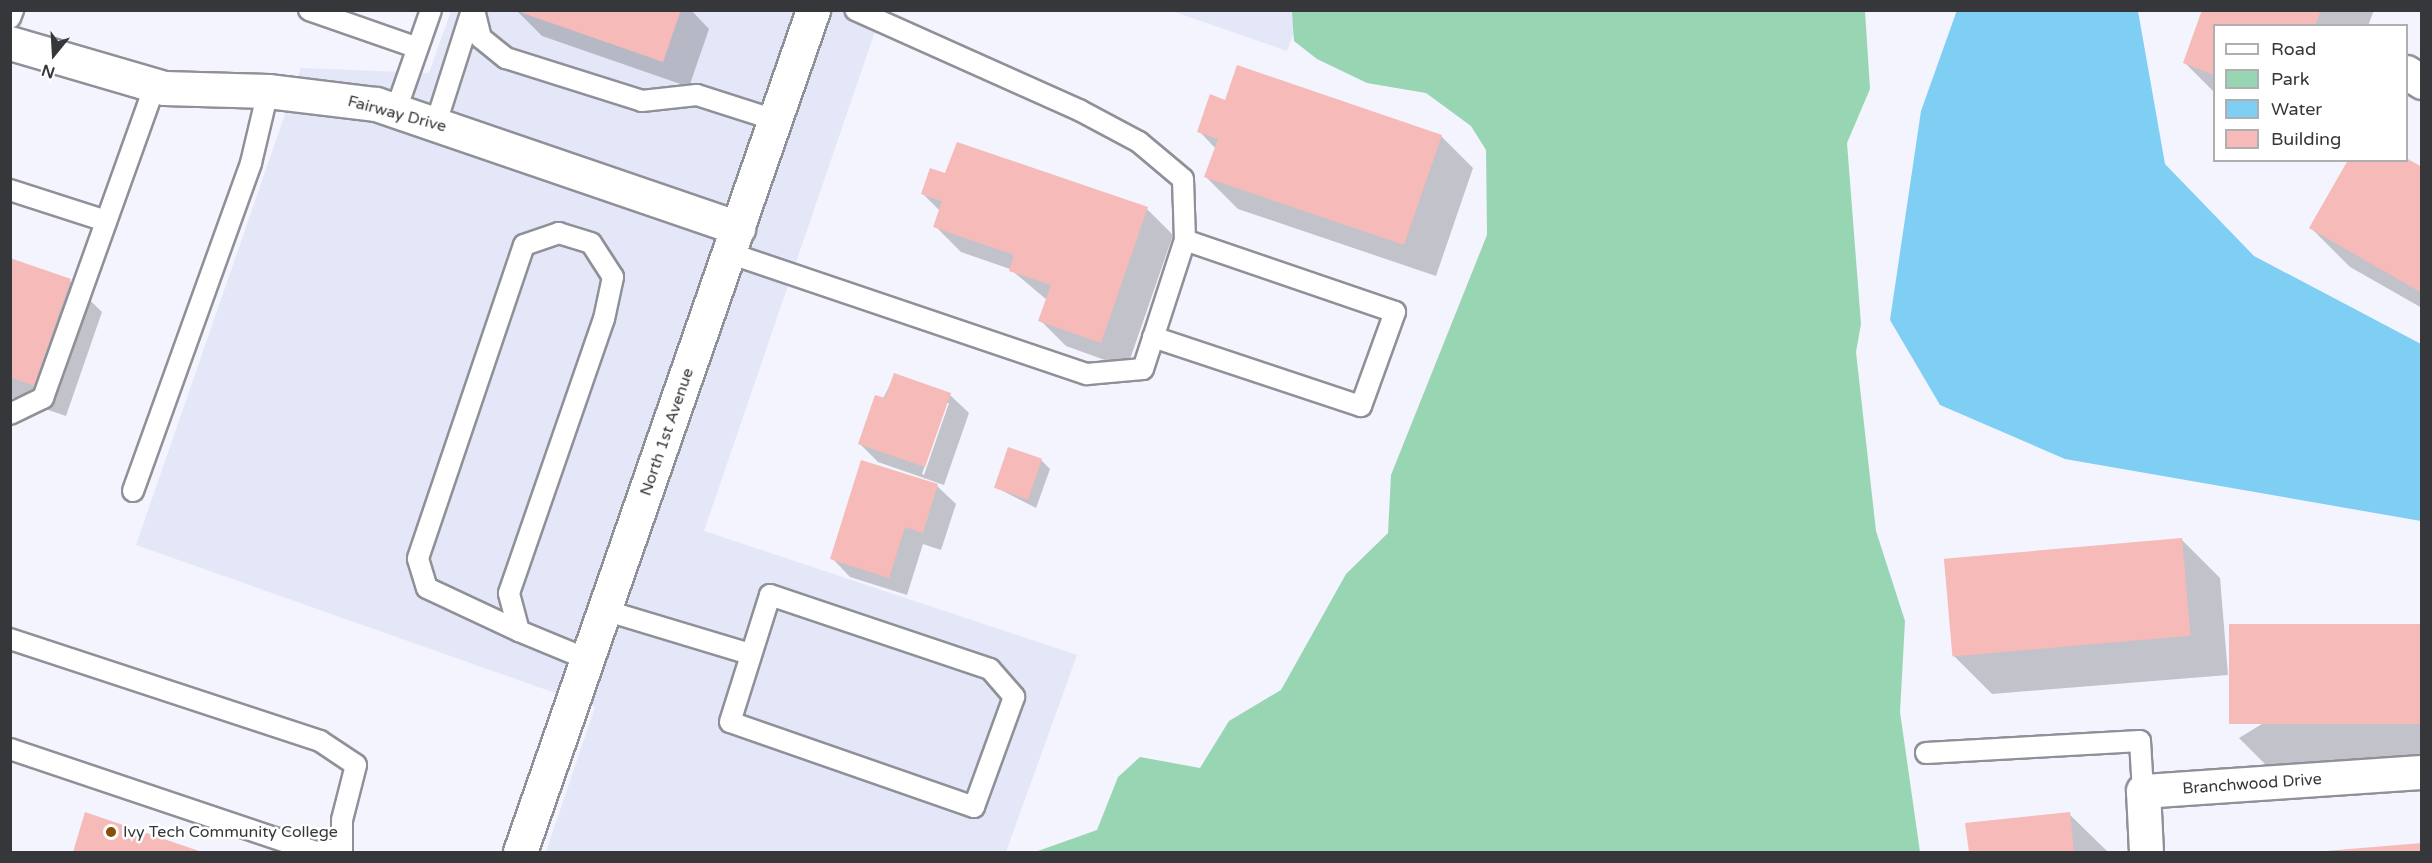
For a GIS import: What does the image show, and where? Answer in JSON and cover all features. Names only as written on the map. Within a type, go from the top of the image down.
[{"type":"street","name":"North 1st Avenue","points":[[520,852],[813,10]]},
{"type":"street","name":"Fairway Drive","points":[[10,43],[155,86],[268,91],[396,110],[436,123],[733,240]]},
{"type":"street","points":[[2408,73],[2421,82]]},
{"type":"street","name":"Branchwood Drive","points":[[2143,791],[2421,772]]},
{"type":"street","points":[[2143,791],[2146,852]]},
{"type":"lane","points":[[10,18],[13,10]]},
{"type":"lane","points":[[309,10],[418,48]]},
{"type":"lane","points":[[396,110],[430,10]]},
{"type":"lane","points":[[473,10],[482,38],[506,58],[642,101],[697,94],[775,120]]},
{"type":"lane","points":[[436,123],[473,10]]},
{"type":"lane","points":[[733,240],[1087,374],[1143,369],[1185,240],[1184,179],[1139,142],[938,45],[855,10]]},
{"type":"lane","points":[[10,414],[43,398],[155,86]]},
{"type":"lane","points":[[133,491],[251,163],[268,91]]},
{"type":"lane","points":[[10,190],[106,221]]},
{"type":"lane","points":[[519,631],[509,593],[604,319],[613,277],[591,243],[559,232],[524,245],[418,559],[427,588],[519,631],[587,659]]},
{"type":"lane","points":[[1153,337],[1361,406],[1395,312],[1185,240]]},
{"type":"lane","points":[[770,595],[990,669],[1014,697],[974,807],[730,722],[750,654],[770,595]]},
{"type":"lane","points":[[604,610],[750,654]]},
{"type":"lane","points":[[10,639],[320,741],[356,765],[340,851],[316,852],[10,749]]},
{"type":"lane","points":[[1926,753],[2139,741],[2143,791]]},
{"type":"shaded area","points":[[451,11],[882,11],[704,531],[1077,655],[1006,852],[546,852],[595,707],[136,545],[301,68],[429,73]]},
{"type":"shaded area","points":[[1172,11],[1302,11],[1287,51]]},
{"type":"green space","points":[[1865,11],[1870,89],[1847,143],[1861,324],[1856,352],[1876,531],[1905,621],[1900,712],[1920,852],[1035,852],[1097,830],[1118,777],[1140,757],[1200,768],[1229,721],[1281,690],[1346,574],[1388,533],[1391,475],[1487,235],[1486,150],[1471,126],[1426,93],[1367,83],[1317,59],[1294,41],[1292,12]]},
{"type":"water","points":[[1957,10],[2138,11],[2165,164],[2254,256],[2421,344],[2421,521],[2065,459],[1940,405],[1890,320],[1921,111]]},
{"type":"building","points":[[514,10],[681,10],[663,62]]},
{"type":"building","points":[[2202,10],[2321,10],[2316,24],[2213,24],[2213,75],[2183,63]]},
{"type":"building","points":[[1237,65],[1442,135],[1404,245],[1204,177],[1218,139],[1197,132],[1210,94],[1225,100]]},
{"type":"building","points":[[957,142],[1148,207],[1101,343],[1038,321],[1051,285],[1009,271],[1014,255],[933,227],[942,201],[921,194],[930,168],[945,173]]},
{"type":"building","points":[[2408,159],[2422,167],[2422,293],[2309,228],[2347,162],[2408,162]]},
{"type":"building","points":[[10,258],[71,279],[34,386],[10,377]]},
{"type":"building","points":[[894,373],[951,393],[925,467],[858,444],[875,395],[885,398]]},
{"type":"building","points":[[1008,447],[1042,459],[1028,499],[994,488]]},
{"type":"building","points":[[861,460],[938,484],[923,533],[905,527],[889,578],[830,559]]},
{"type":"building","points":[[2182,538],[2191,636],[1952,656],[1944,559]]},
{"type":"building","points":[[2229,624],[2422,624],[2422,724],[2229,724]]},
{"type":"building","name":"Ivy Tech Community College","points":[[85,812],[202,852],[73,852]]},
{"type":"building","points":[[2070,812],[2074,852],[1969,852],[1965,823]]},
{"type":"building","points":[[2422,843],[2422,852],[2325,852],[2325,851]]},
{"type":"place","name":"Ivy Tech Community College","points":[[111,832]]}]
